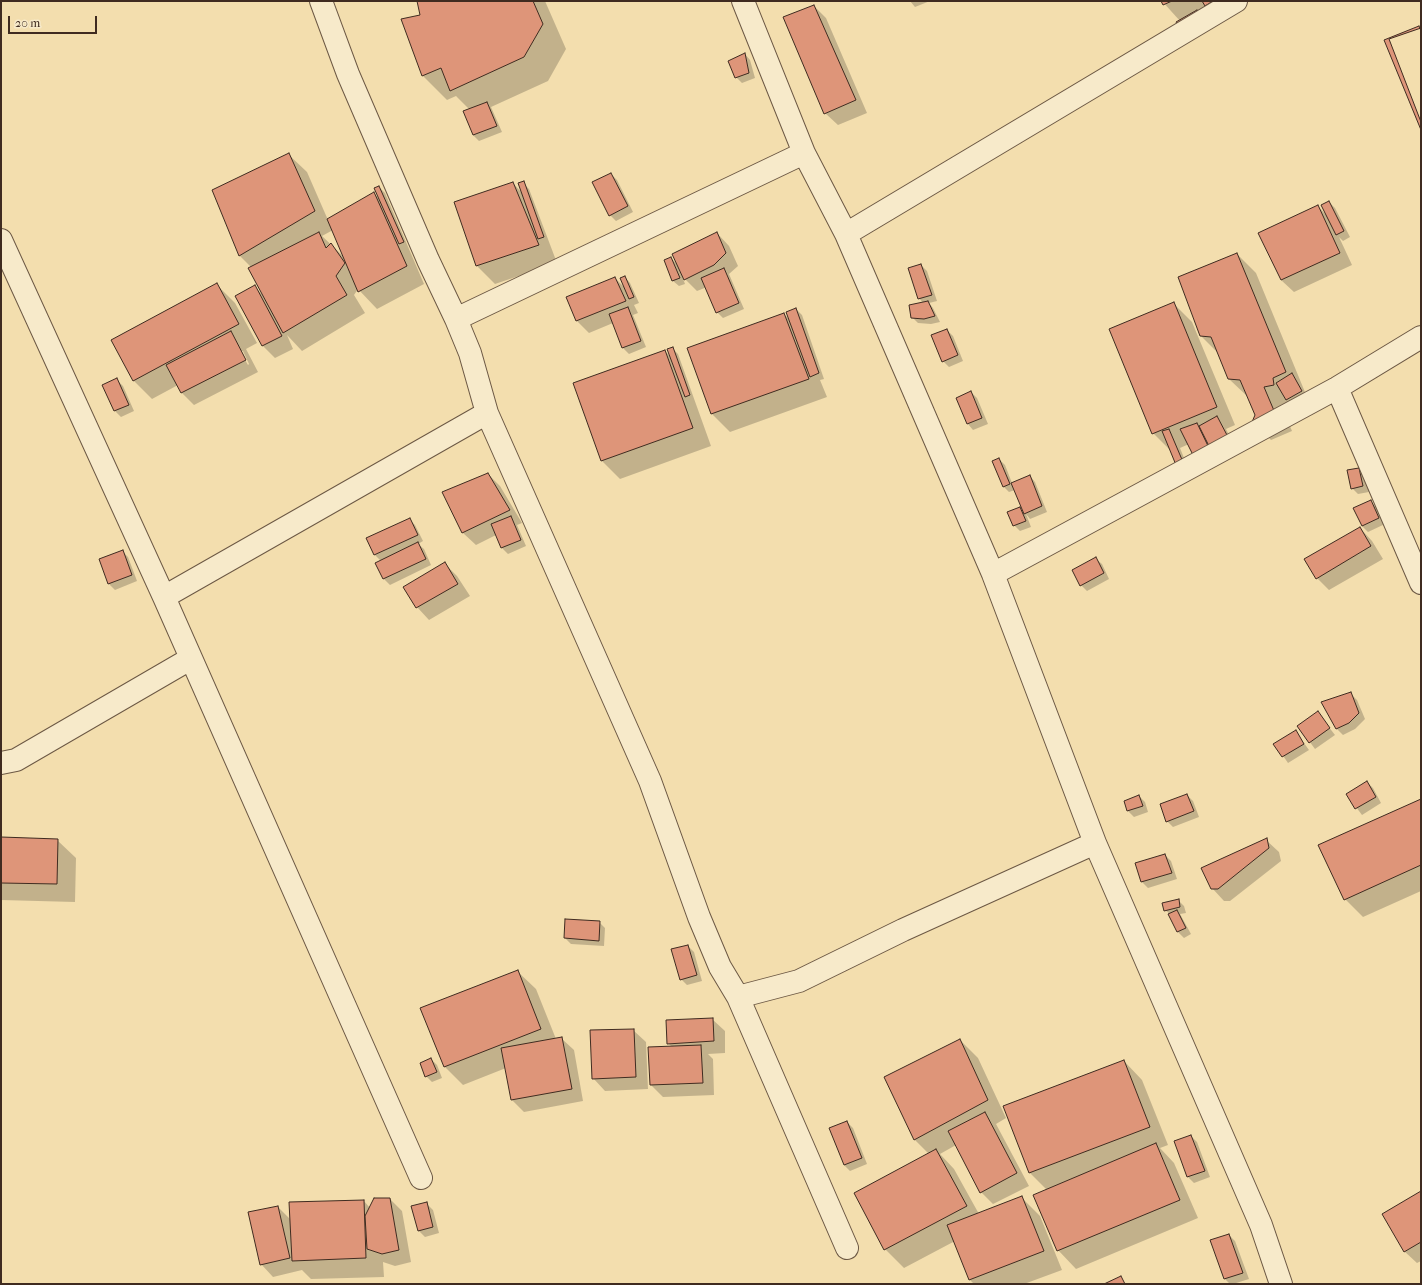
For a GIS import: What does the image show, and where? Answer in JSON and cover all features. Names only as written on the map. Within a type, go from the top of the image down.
[{"type":"street","points":[[321,1],[351,81],[428,260],[456,319],[470,353],[487,413],[650,781],[699,917],[717,960],[738,997],[847,1248]]},
{"type":"street","points":[[743,1],[804,153],[846,234],[993,574],[1095,843],[1261,1225],[1281,1284]]},
{"type":"street","points":[[846,234],[1236,1]]},
{"type":"street","points":[[456,319],[804,153]]},
{"type":"street","points":[[3,250],[164,597],[190,659],[421,1178]]},
{"type":"street","points":[[993,574],[1337,388],[1421,337]]},
{"type":"street","points":[[1337,388],[1421,583]]},
{"type":"street","points":[[164,597],[487,413]]},
{"type":"street","points":[[1,763],[16,760],[190,659]]},
{"type":"street","points":[[738,997],[799,981],[903,930],[1095,843]]},
{"type":"building","points":[[417,1],[533,1],[543,24],[524,57],[450,91],[441,68],[422,76],[401,19],[420,15]]},
{"type":"building","points":[[1161,1],[1172,1],[1163,5]]},
{"type":"building","points":[[1202,1],[1213,1],[1205,6]]},
{"type":"building","points":[[814,5],[856,100],[824,114],[783,17]]},
{"type":"building","points":[[1197,10],[1202,19],[1181,31],[1176,22]]},
{"type":"building","points":[[1419,26],[1421,31],[1421,130],[1384,40]]},
{"type":"building","points":[[1421,28],[1421,122],[1389,39]]},
{"type":"building","points":[[745,53],[749,73],[735,78],[728,61]]},
{"type":"building","points":[[487,102],[497,126],[473,135],[463,111]]},
{"type":"building","points":[[289,153],[315,211],[239,256],[212,190]]},
{"type":"building","points":[[611,173],[628,206],[609,216],[592,182]]},
{"type":"building","points":[[524,181],[544,237],[538,239],[518,183]]},
{"type":"building","points":[[513,182],[539,245],[476,266],[454,202]]},
{"type":"building","points":[[379,186],[404,242],[399,244],[374,188]]},
{"type":"building","points":[[374,192],[407,266],[358,292],[327,219]]},
{"type":"building","points":[[1329,201],[1344,231],[1336,235],[1321,205]]},
{"type":"building","points":[[1318,205],[1340,253],[1281,280],[1258,233]]},
{"type":"building","points":[[319,232],[326,248],[331,243],[345,263],[336,276],[347,295],[283,333],[248,268]]},
{"type":"building","points":[[717,232],[726,253],[714,265],[684,280],[672,254]]},
{"type":"building","points":[[1237,253],[1286,372],[1273,378],[1274,385],[1264,387],[1275,413],[1252,422],[1255,415],[1240,380],[1228,379],[1211,337],[1200,336],[1178,277]]},
{"type":"building","points":[[671,257],[680,278],[672,281],[664,260]]},
{"type":"building","points":[[921,264],[932,295],[918,299],[908,268]]},
{"type":"building","points":[[724,268],[739,303],[716,313],[701,278]]},
{"type":"building","points":[[625,276],[634,297],[629,299],[620,278]]},
{"type":"building","points":[[615,277],[626,301],[576,321],[566,297]]},
{"type":"building","points":[[217,283],[239,324],[133,381],[111,340]]},
{"type":"building","points":[[255,285],[282,336],[262,346],[235,296]]},
{"type":"building","points":[[928,301],[935,316],[924,319],[911,318],[909,305]]},
{"type":"building","points":[[1174,302],[1217,407],[1152,434],[1109,329]]},
{"type":"building","points":[[628,307],[641,341],[622,348],[609,314]]},
{"type":"building","points":[[796,308],[819,373],[810,377],[786,312]]},
{"type":"building","points":[[784,313],[809,379],[711,414],[687,348]]},
{"type":"building","points":[[947,329],[958,355],[942,362],[931,335]]},
{"type":"building","points":[[231,331],[246,360],[181,393],[166,365]]},
{"type":"building","points":[[673,347],[690,395],[685,397],[667,349]]},
{"type":"building","points":[[665,350],[693,428],[601,461],[573,383]]},
{"type":"building","points":[[1292,373],[1302,391],[1286,400],[1276,383]]},
{"type":"building","points":[[117,378],[129,405],[114,411],[102,385]]},
{"type":"building","points":[[971,391],[982,418],[967,424],[956,398]]},
{"type":"building","points":[[1217,416],[1228,437],[1209,446],[1199,426]]},
{"type":"building","points":[[1197,423],[1209,448],[1194,457],[1180,429]]},
{"type":"building","points":[[1169,429],[1183,462],[1176,465],[1162,431]]},
{"type":"building","points":[[999,458],[1010,484],[1003,487],[992,461]]},
{"type":"building","points":[[1359,468],[1363,486],[1351,489],[1347,470]]},
{"type":"building","points":[[488,473],[510,510],[462,533],[442,492]]},
{"type":"building","points":[[1030,475],[1042,506],[1024,514],[1011,483]]},
{"type":"building","points":[[1371,500],[1379,518],[1362,526],[1353,508]]},
{"type":"building","points":[[1020,507],[1026,521],[1013,526],[1007,512]]},
{"type":"building","points":[[511,516],[521,540],[501,548],[491,524]]},
{"type":"building","points":[[410,518],[418,535],[374,555],[366,538]]},
{"type":"building","points":[[1360,527],[1371,546],[1316,579],[1304,559]]},
{"type":"building","points":[[418,542],[426,559],[383,579],[375,563]]},
{"type":"building","points":[[123,550],[132,575],[108,584],[99,559]]},
{"type":"building","points":[[1096,557],[1104,573],[1080,586],[1072,570]]},
{"type":"building","points":[[445,562],[458,584],[416,608],[403,587]]},
{"type":"building","points":[[1351,692],[1359,713],[1349,723],[1336,729],[1321,702]]},
{"type":"building","points":[[1318,711],[1330,728],[1309,743],[1297,726]]},
{"type":"building","points":[[1296,730],[1304,744],[1282,757],[1273,744]]},
{"type":"building","points":[[1367,781],[1376,797],[1355,809],[1346,794]]},
{"type":"building","points":[[1187,794],[1194,811],[1166,822],[1160,804]]},
{"type":"building","points":[[1139,795],[1143,806],[1127,811],[1124,801]]},
{"type":"building","points":[[1421,799],[1421,865],[1344,900],[1318,845]]},
{"type":"building","points":[[1,837],[58,839],[57,884],[1,883]]},
{"type":"building","points":[[1267,838],[1269,848],[1218,889],[1211,889],[1201,868]]},
{"type":"building","points":[[1165,854],[1172,873],[1141,882],[1135,863]]},
{"type":"building","points":[[1179,899],[1180,907],[1164,911],[1162,903]]},
{"type":"building","points":[[1177,910],[1186,928],[1177,932],[1168,914]]},
{"type":"building","points":[[565,919],[600,921],[599,941],[564,938]]},
{"type":"building","points":[[688,945],[697,975],[680,980],[671,949]]},
{"type":"building","points":[[518,970],[541,1029],[444,1067],[420,1008]]},
{"type":"building","points":[[713,1018],[714,1041],[667,1044],[666,1020]]},
{"type":"building","points":[[634,1029],[636,1077],[592,1079],[590,1030]]},
{"type":"building","points":[[562,1037],[572,1089],[511,1100],[501,1048]]},
{"type":"building","points":[[960,1039],[988,1100],[914,1140],[884,1077]]},
{"type":"building","points":[[701,1045],[703,1083],[650,1085],[648,1047]]},
{"type":"building","points":[[431,1058],[437,1072],[425,1077],[420,1063]]},
{"type":"building","points":[[1124,1060],[1150,1127],[1029,1173],[1003,1106]]},
{"type":"building","points":[[985,1112],[1017,1173],[980,1193],[948,1131]]},
{"type":"building","points":[[847,1121],[862,1158],[844,1165],[829,1128]]},
{"type":"building","points":[[1191,1135],[1205,1171],[1187,1177],[1174,1141]]},
{"type":"building","points":[[1156,1143],[1180,1200],[1057,1251],[1033,1195]]},
{"type":"building","points":[[936,1149],[967,1206],[884,1250],[854,1193]]},
{"type":"building","points":[[1421,1191],[1421,1242],[1404,1252],[1382,1214]]},
{"type":"building","points":[[1022,1196],[1044,1251],[969,1280],[947,1225]]},
{"type":"building","points":[[374,1198],[390,1198],[399,1250],[382,1254],[367,1249],[365,1216]]},
{"type":"building","points":[[364,1200],[366,1258],[292,1261],[289,1202]]},
{"type":"building","points":[[427,1202],[433,1227],[418,1231],[411,1206]]},
{"type":"building","points":[[278,1206],[290,1258],[260,1265],[248,1212]]},
{"type":"building","points":[[1229,1234],[1243,1273],[1224,1279],[1210,1240]]},
{"type":"building","points":[[1121,1276],[1125,1284],[1104,1284]]}]
